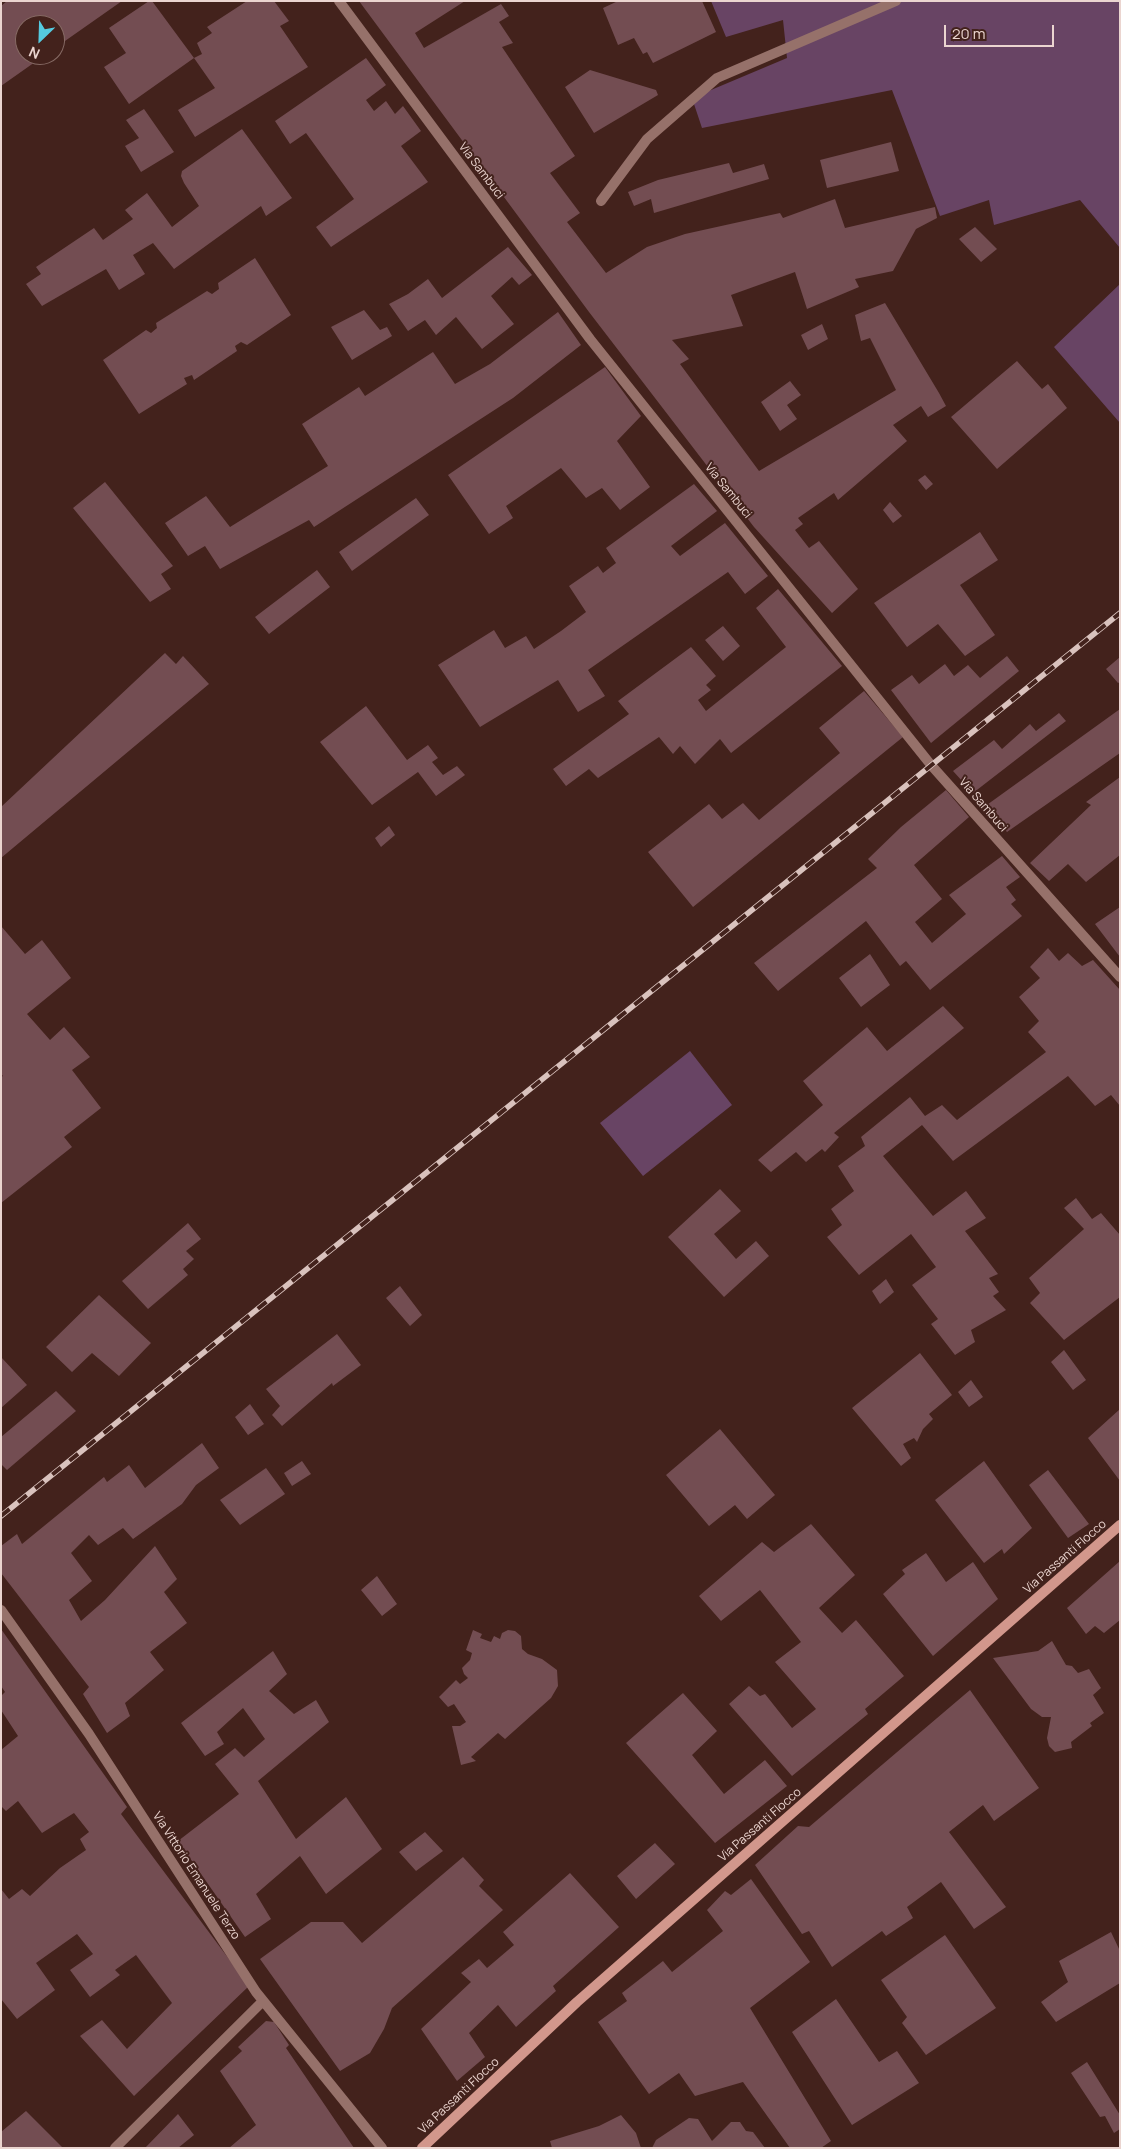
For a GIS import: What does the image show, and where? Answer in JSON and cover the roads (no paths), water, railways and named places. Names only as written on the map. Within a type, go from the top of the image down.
[{"type":"street","name":"Via Sambuci","points":[[340,1],[609,362],[931,765],[1120,978]]},
{"type":"street","points":[[601,201],[647,139],[717,78],[896,1]]},
{"type":"street","name":"Via Passanti Flocco","points":[[422,2148],[577,2002],[1120,1525]]},
{"type":"street","name":"Via Vittorio Emanuele Terzo","points":[[1,1610],[89,1734],[263,2001],[382,2148]]},
{"type":"street","points":[[115,2148],[263,2001]]},
{"type":"railway","points":[[1,1516],[1120,613]]}]
